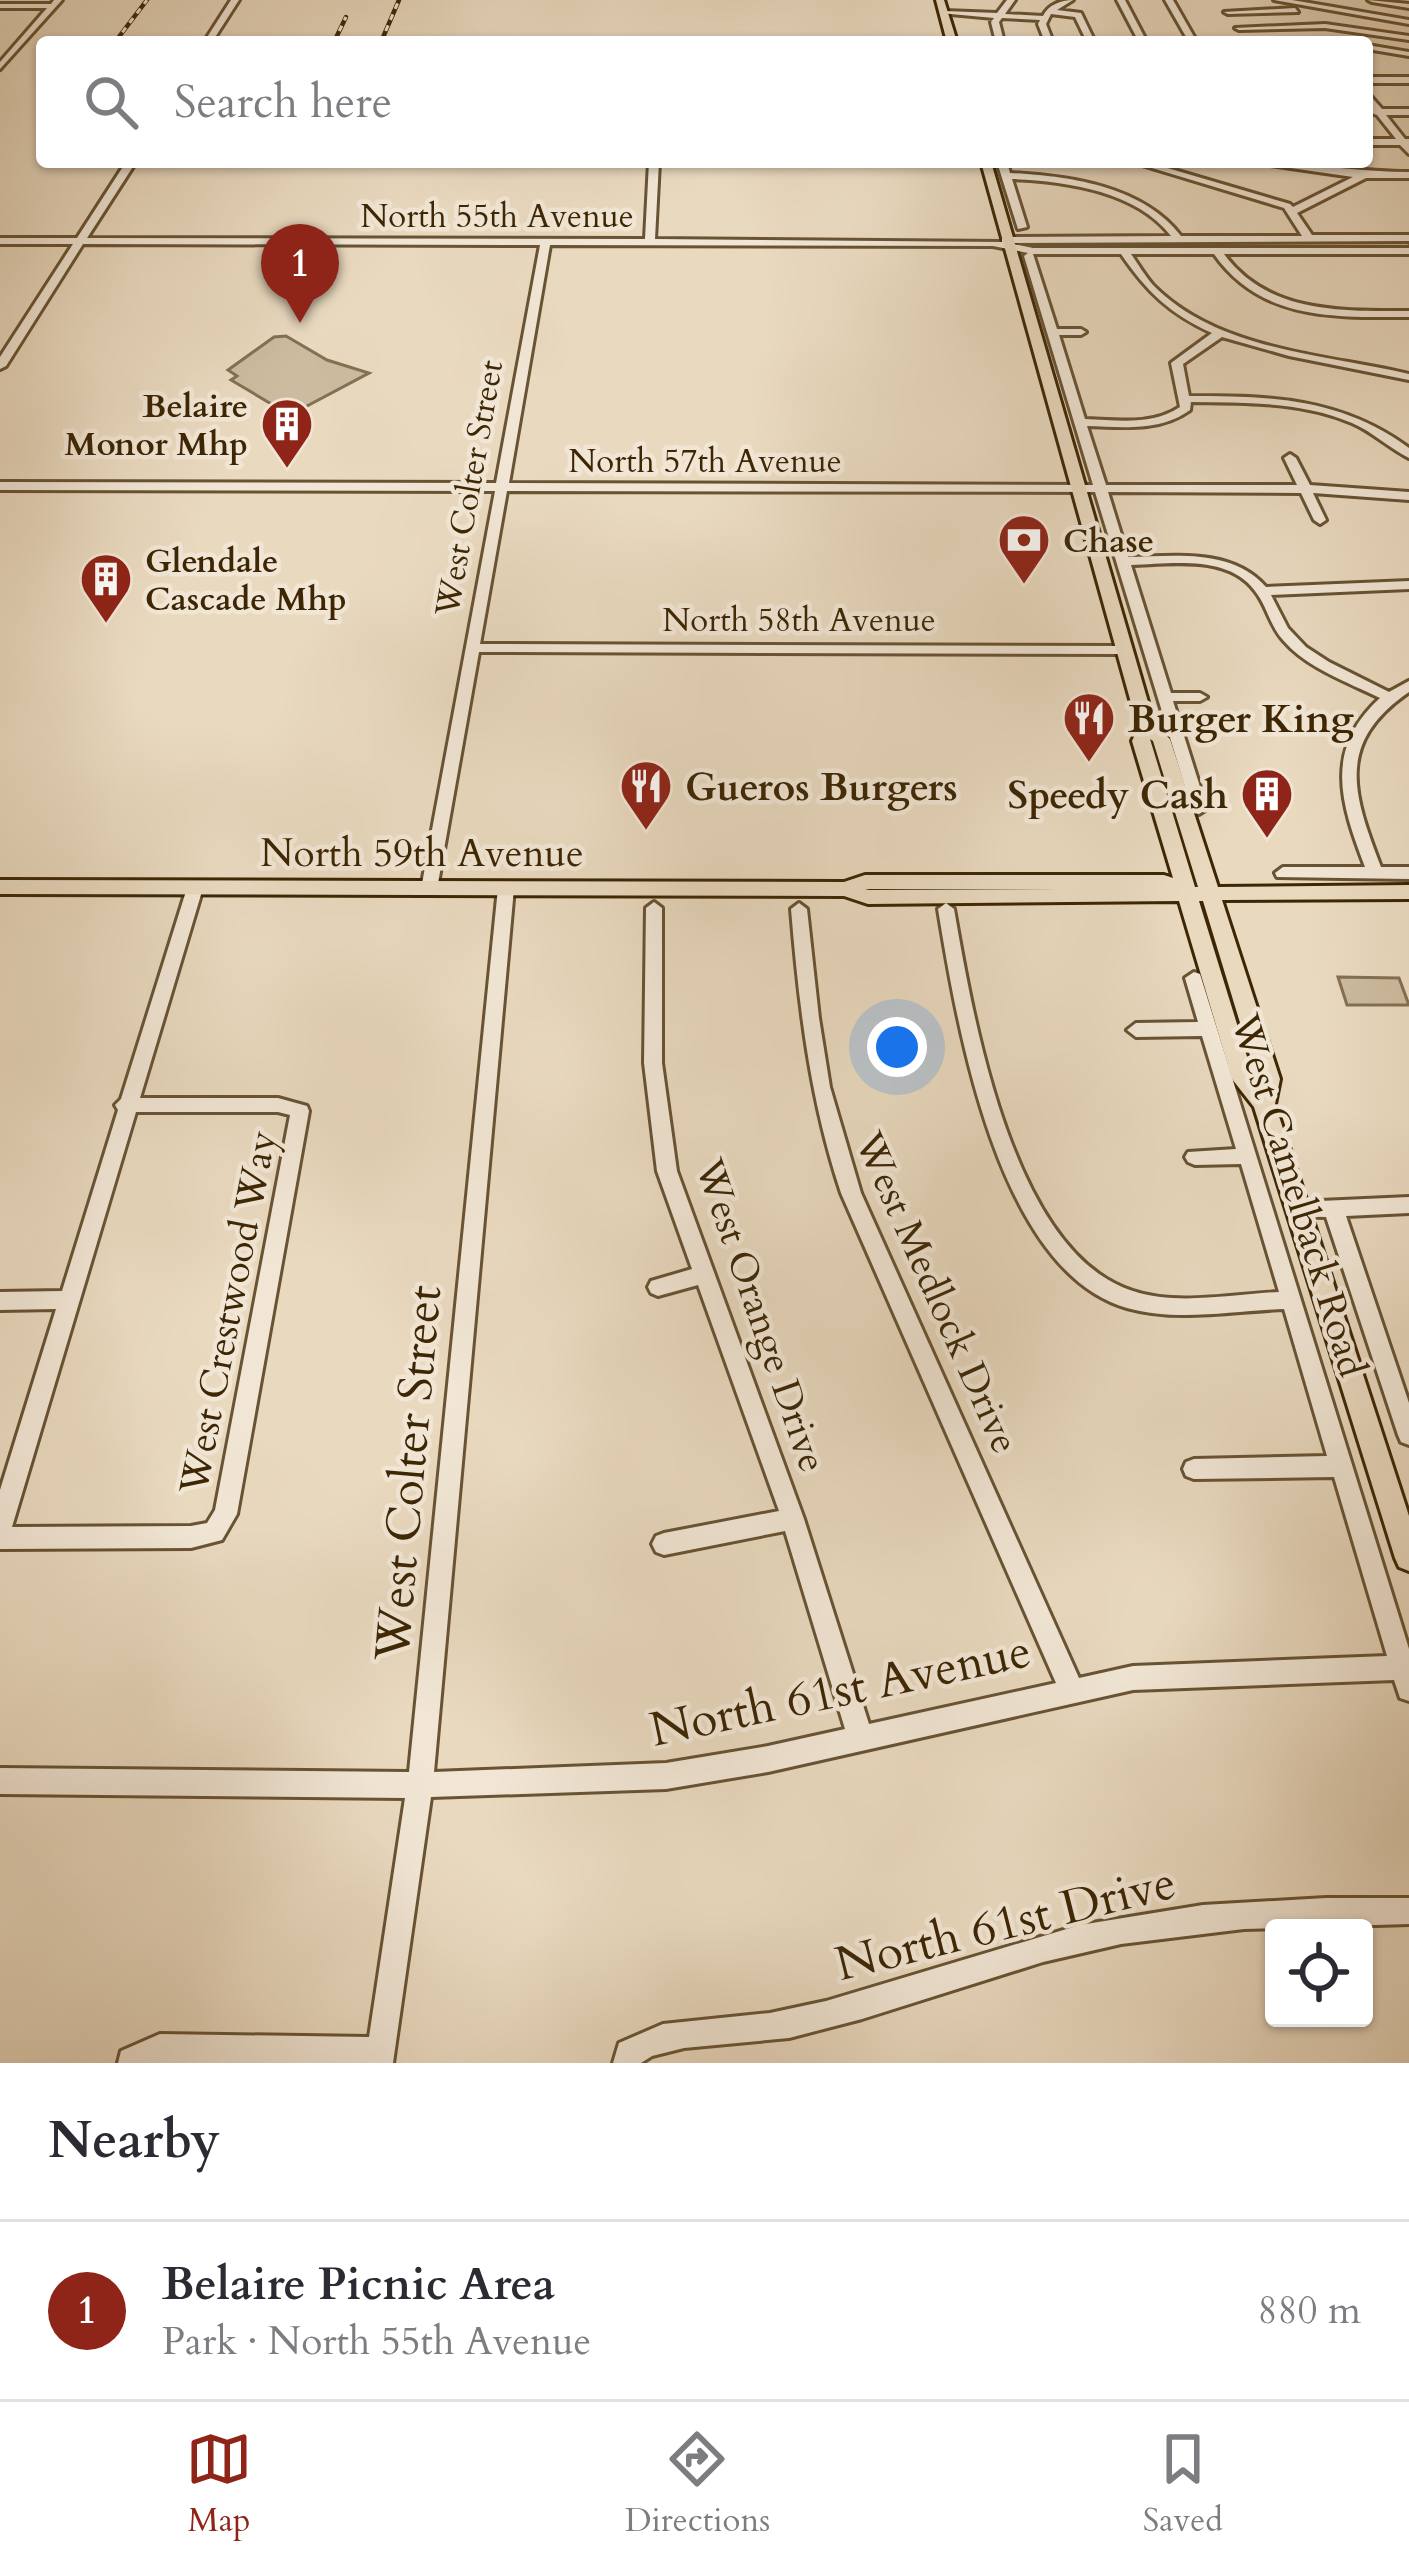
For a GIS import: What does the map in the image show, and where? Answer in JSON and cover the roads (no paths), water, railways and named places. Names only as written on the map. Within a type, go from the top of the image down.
[{"type":"main road","points":[[940,0],[950,36]]},
{"type":"main road","name":"West Camelback Road","points":[[988,168],[1147,728],[1161,739],[1190,798],[1209,891],[1269,1079],[1264,1104]]},
{"type":"main road","name":"West Camelback Road","points":[[1147,728],[1141,741],[1184,891],[1204,992],[1243,1079],[1264,1104],[1409,1558]]},
{"type":"main road","name":"North 59th Avenue","points":[[0,887],[845,889],[868,897],[1167,897],[1184,891],[1305,882],[1409,892]]},
{"type":"street","points":[[212,36],[235,0]]},
{"type":"street","points":[[983,0],[1008,2]]},
{"type":"street","points":[[1046,16],[1069,0]]},
{"type":"street","points":[[1120,0],[1140,36]]},
{"type":"street","points":[[1169,0],[1189,36]]},
{"type":"street","points":[[1220,0],[1244,36]]},
{"type":"street","points":[[1278,0],[1409,22]]},
{"type":"street","points":[[1338,0],[1409,8]]},
{"type":"street","points":[[999,36],[997,15],[1008,2]]},
{"type":"street","points":[[0,6],[55,3]]},
{"type":"street","points":[[0,67],[55,3]]},
{"type":"street","points":[[1228,12],[1315,6]]},
{"type":"street","points":[[944,13],[1078,15],[1088,36]]},
{"type":"street","points":[[1046,16],[1048,36]]},
{"type":"street","points":[[1239,28],[1325,26],[1409,38]]},
{"type":"street","points":[[1373,48],[1409,54]]},
{"type":"street","points":[[1373,80],[1409,80]]},
{"type":"street","points":[[1373,112],[1409,112]]},
{"type":"street","points":[[1373,112],[1407,145]]},
{"type":"street","points":[[1373,142],[1407,145]]},
{"type":"street","points":[[0,366],[127,168]]},
{"type":"street","points":[[650,242],[654,168]]},
{"type":"street","points":[[1004,168],[1022,227]]},
{"type":"street","points":[[1156,168],[1293,211],[1309,238]]},
{"type":"street","points":[[1305,168],[1409,175]]},
{"type":"street","points":[[1293,211],[1364,175]]},
{"type":"street","points":[[1006,176],[1062,178],[1107,199],[1165,216],[1177,238]]},
{"type":"street","points":[[1330,193],[1351,200]]},
{"type":"street","name":"North 55th Avenue","points":[[1009,244],[1409,238]]},
{"type":"street","name":"North 55th Avenue","points":[[0,241],[993,243],[1124,251],[1409,251]]},
{"type":"street","name":"West Colter Street","points":[[429,889],[546,242]]},
{"type":"street","points":[[1124,251],[1147,290],[1189,320],[1409,377]]},
{"type":"street","points":[[1217,251],[1228,273],[1266,298],[1330,312],[1409,314]]},
{"type":"street","points":[[1321,251],[1331,269]]},
{"type":"street","name":"West Camelback Road","points":[[1029,256],[1164,697],[1190,798]]},
{"type":"street","points":[[1053,332],[1081,332]]},
{"type":"street","points":[[1080,422],[1166,420],[1186,408],[1178,362],[1221,332]]},
{"type":"street","points":[[1185,399],[1268,399],[1329,409],[1380,429],[1409,454]]},
{"type":"street","points":[[1290,458],[1320,520]]},
{"type":"street","name":"North 57th Avenue","points":[[0,486],[1306,489],[1409,496]]},
{"type":"street","points":[[1123,561],[1228,566],[1253,579],[1283,633],[1302,650],[1388,697]]},
{"type":"street","points":[[1263,592],[1409,585]]},
{"type":"street","name":"North 58th Avenue","points":[[473,648],[1124,650]]},
{"type":"street","points":[[1375,873],[1350,812],[1344,765],[1368,716],[1409,685]]},
{"type":"street","points":[[1164,697],[1200,697]]},
{"type":"street","name":"North 59th Avenue","points":[[1283,873],[1305,882],[1409,873]]},
{"type":"street","points":[[0,1527],[124,1105],[154,1031],[194,888]]},
{"type":"street","name":"West Colter Street","points":[[380,2057],[420,1785],[506,888]]},
{"type":"street","name":"West Orange Drive","points":[[655,908],[651,988],[657,1105],[667,1171],[793,1519],[860,1736]]},
{"type":"street","name":"West Medlock Drive","points":[[799,909],[810,1046],[825,1123],[851,1192],[1071,1688]]},
{"type":"street","points":[[946,909],[976,1071],[1016,1170],[1066,1260],[1091,1283],[1126,1299],[1291,1300]]},
{"type":"street","name":"West Camelback Road","points":[[1204,992],[1209,1029],[1407,1674]]},
{"type":"street","points":[[1136,1030],[1209,1029]]},
{"type":"street","name":"West Crestwood Way","points":[[0,1538],[214,1532],[226,1514],[302,1120],[292,1107],[124,1105]]},
{"type":"street","points":[[1195,1157],[1248,1156]]},
{"type":"street","points":[[1298,1210],[1409,1205]]},
{"type":"street","name":"West Camelback Road","points":[[1333,1208],[1399,1377],[1409,1435]]},
{"type":"street","points":[[658,1287],[701,1275]]},
{"type":"street","points":[[0,1301],[65,1300]]},
{"type":"street","points":[[1194,1469],[1342,1466]]},
{"type":"street","points":[[664,1544],[793,1519]]},
{"type":"street","name":"North 61st Avenue","points":[[0,1781],[420,1785],[666,1776],[769,1759],[1071,1688],[1182,1674],[1407,1674]]},
{"type":"street","name":"North 61st Drive","points":[[628,2058],[666,2036],[786,2024],[1080,1939],[1177,1920],[1306,1910],[1409,1911]]},
{"type":"street","points":[[131,2061],[160,2048],[380,2057]]},
{"type":"railway","points":[[120,36],[147,0]]},
{"type":"railway","points":[[384,36],[399,0]]},
{"type":"railway","points":[[337,36],[346,17]]},
{"type":"place","name":"Belaire Picnic Area","points":[[300,323]]},
{"type":"place","name":"Belaire Monor Mhp","points":[[287,470]]},
{"type":"place","name":"Chase","points":[[1024,586]]},
{"type":"place","name":"Glendale Cascade Mhp","points":[[106,625]]},
{"type":"place","name":"Burger King","points":[[1089,764]]},
{"type":"place","name":"Gueros Burgers","points":[[646,832]]},
{"type":"place","name":"Speedy Cash","points":[[1267,840]]}]
